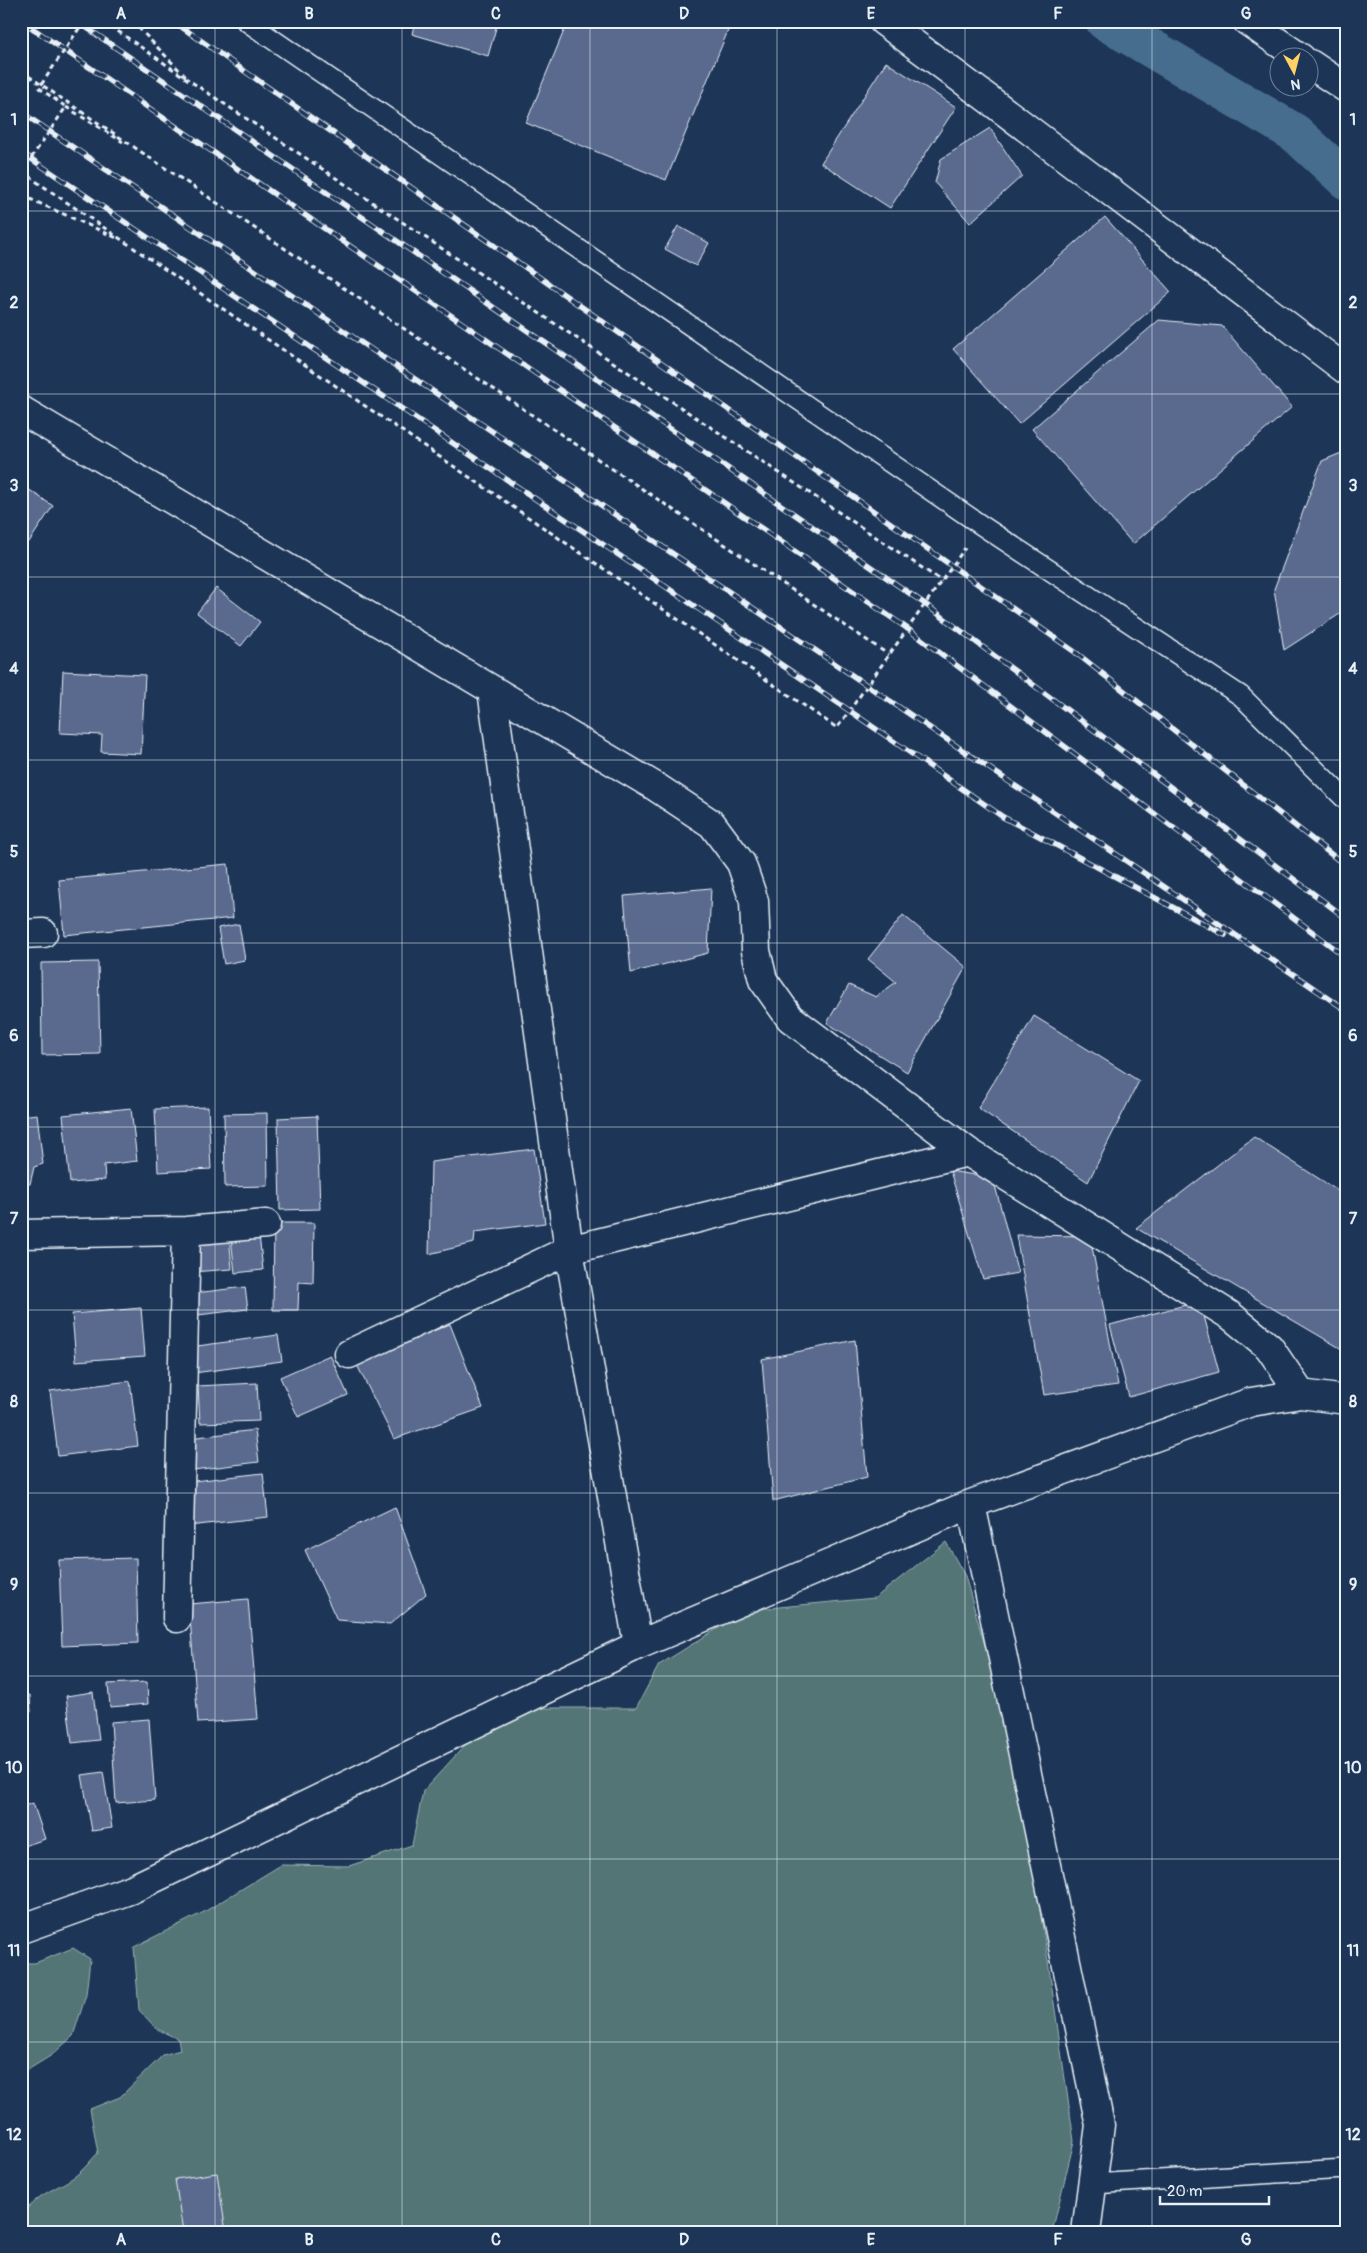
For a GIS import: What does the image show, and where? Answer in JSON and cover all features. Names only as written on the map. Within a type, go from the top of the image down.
[{"type":"street","points":[[883,21],[1346,370]]},
{"type":"street","points":[[1247,21],[1286,48]]},
{"type":"street","points":[[1320,71],[1346,88]]},
{"type":"street","points":[[21,410],[656,788],[712,824],[741,864],[754,901],[756,950],[763,980],[790,1018],[968,1152],[1231,1316],[1269,1347],[1301,1394]]},
{"type":"street","points":[[492,690],[569,1250],[638,1645]]},
{"type":"street","points":[[349,1354],[569,1250],[968,1152]]},
{"type":"street","points":[[21,1234],[186,1231],[266,1224]]},
{"type":"street","points":[[177,1618],[186,1231]]},
{"type":"street","points":[[21,1929],[132,1889],[638,1645],[971,1504],[1250,1402],[1301,1394],[1346,1400]]},
{"type":"street","points":[[971,1504],[1100,2125],[1086,2232]]},
{"type":"lane","points":[[246,21],[981,525],[1241,696],[1346,800]]},
{"type":"lane","points":[[1092,2184],[1346,2169]]},
{"type":"path","points":[[84,21],[39,88],[66,107],[160,165]]},
{"type":"path","points":[[103,21],[192,83],[942,581]]},
{"type":"path","points":[[132,21],[192,83]]},
{"type":"path","points":[[21,71],[889,655]]},
{"type":"path","points":[[66,107],[21,172],[125,241],[837,728],[981,525]]},
{"type":"path","points":[[21,195],[125,241]]},
{"type":"green space","points":[[946,1542],[965,1576],[1013,1743],[1048,1961],[1074,2141],[1052,2232],[21,2232],[27,2210],[34,2202],[79,2173],[98,2153],[90,2109],[120,2097],[163,2055],[180,2050],[178,2039],[157,2029],[139,2010],[134,1947],[204,1912],[281,1865],[349,1866],[412,1845],[423,1791],[479,1730],[538,1708],[636,1708],[659,1665],[747,1610],[875,1598]]},
{"type":"green space","points":[[73,1948],[90,1959],[86,1995],[73,2036],[52,2055],[21,2074],[21,1963],[35,1963]]},
{"type":"building","points":[[415,21],[498,21],[488,56],[412,34]]},
{"type":"building","points":[[568,21],[732,21],[666,180],[526,123]]},
{"type":"building","points":[[886,62],[956,107],[890,208],[821,163]]},
{"type":"building","points":[[990,128],[1022,176],[970,223],[935,183],[941,159]]},
{"type":"building","points":[[1105,217],[1171,292],[1019,424],[953,349]]},
{"type":"building","points":[[678,226],[709,243],[696,266],[665,249]]},
{"type":"building","points":[[1159,320],[1222,326],[1292,407],[1133,544],[1032,429]]},
{"type":"building","points":[[1346,451],[1346,610],[1284,650],[1274,589],[1322,461]]},
{"type":"building","points":[[28,489],[53,506],[29,542],[21,537],[21,499]]},
{"type":"building","points":[[216,588],[260,622],[241,646],[197,613]]},
{"type":"building","points":[[63,671],[145,675],[141,754],[101,752],[102,735],[60,733]]},
{"type":"building","points":[[228,864],[233,918],[64,935],[59,880]]},
{"type":"building","points":[[711,888],[708,953],[631,973],[624,896]]},
{"type":"building","points":[[903,915],[966,967],[907,1072],[827,1023],[849,985],[876,997],[896,982],[868,959]]},
{"type":"building","points":[[239,924],[245,960],[224,964],[218,928]]},
{"type":"building","points":[[98,962],[100,1054],[42,1055],[41,963]]},
{"type":"building","points":[[1034,1016],[1139,1081],[1088,1182],[978,1108]]},
{"type":"building","points":[[208,1107],[211,1169],[158,1172],[155,1109]]},
{"type":"building","points":[[131,1108],[137,1161],[104,1165],[105,1180],[70,1183],[63,1115]]},
{"type":"building","points":[[267,1113],[268,1186],[225,1187],[224,1114]]},
{"type":"building","points":[[37,1114],[43,1164],[34,1167],[30,1184],[21,1185],[21,1116]]},
{"type":"building","points":[[317,1116],[320,1209],[280,1210],[278,1118]]},
{"type":"building","points":[[1254,1137],[1346,1196],[1346,1343],[1340,1348],[1136,1228]]},
{"type":"building","points":[[534,1149],[545,1223],[475,1232],[474,1243],[429,1254],[431,1162]]},
{"type":"building","points":[[950,1171],[993,1178],[1018,1273],[983,1279]]},
{"type":"building","points":[[274,1223],[314,1223],[313,1283],[299,1282],[298,1310],[273,1310]]},
{"type":"building","points":[[229,1235],[232,1269],[192,1272],[189,1238]]},
{"type":"building","points":[[259,1235],[263,1270],[235,1273],[231,1238]]},
{"type":"building","points":[[1016,1235],[1090,1236],[1118,1385],[1044,1395]]},
{"type":"building","points":[[245,1287],[248,1309],[198,1315],[195,1293]]},
{"type":"building","points":[[1200,1301],[1219,1372],[1129,1397],[1110,1325]]},
{"type":"building","points":[[141,1308],[145,1356],[76,1361],[72,1314]]},
{"type":"building","points":[[450,1324],[483,1408],[394,1439],[356,1363]]},
{"type":"building","points":[[278,1335],[282,1361],[194,1373],[190,1347]]},
{"type":"building","points":[[855,1340],[867,1477],[773,1501],[762,1359]]},
{"type":"building","points":[[330,1355],[348,1395],[298,1417],[280,1377]]},
{"type":"building","points":[[130,1381],[138,1446],[58,1456],[50,1391]]},
{"type":"building","points":[[257,1383],[259,1421],[200,1423],[198,1386]]},
{"type":"building","points":[[255,1430],[259,1462],[193,1470],[189,1438]]},
{"type":"building","points":[[263,1473],[268,1517],[189,1526],[185,1482]]},
{"type":"building","points":[[395,1507],[426,1594],[390,1624],[337,1620],[305,1550]]},
{"type":"building","points":[[136,1558],[138,1643],[62,1646],[59,1560]]},
{"type":"building","points":[[248,1599],[258,1719],[198,1723],[189,1604]]},
{"type":"building","points":[[147,1682],[148,1704],[110,1707],[108,1684]]},
{"type":"building","points":[[93,1692],[99,1740],[72,1743],[66,1696]]},
{"type":"building","points":[[21,1695],[30,1695],[31,1712],[21,1714]]},
{"type":"building","points":[[149,1719],[155,1800],[116,1803],[111,1722]]},
{"type":"building","points":[[103,1772],[112,1828],[92,1831],[82,1775]]},
{"type":"building","points":[[33,1803],[45,1839],[21,1847],[21,1807]]},
{"type":"building","points":[[217,2173],[226,2232],[183,2232],[175,2179]]},
{"type":"waterway","points":[[1105,21],[1295,133],[1346,180]]},
{"type":"railway","points":[[22,21],[908,629],[1346,957]]},
{"type":"railway","points":[[77,21],[925,604],[1346,918]]},
{"type":"railway","points":[[173,21],[1075,652],[1346,866]]},
{"type":"railway","points":[[21,112],[1346,1010]]},
{"type":"railway","points":[[21,152],[850,711],[1003,817],[1225,935]]}]
